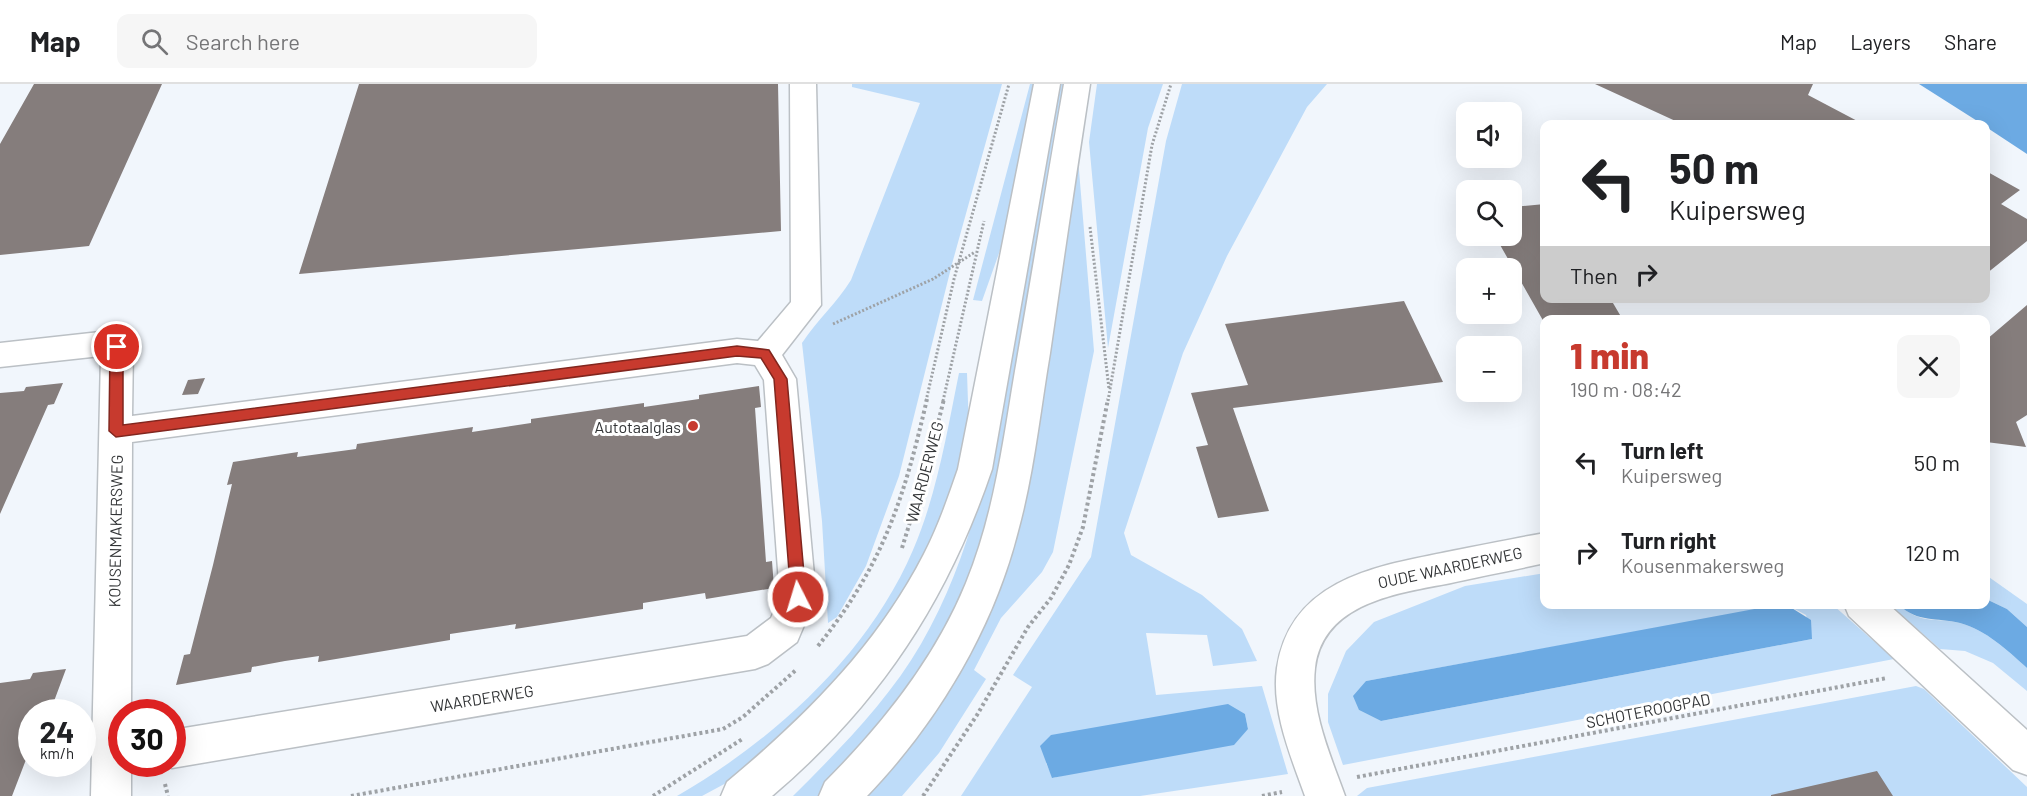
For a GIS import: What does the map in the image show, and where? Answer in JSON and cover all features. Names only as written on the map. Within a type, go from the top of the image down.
[{"type":"street","points":[[116,431],[737,351],[765,354],[806,305],[803,84]]},
{"type":"street","points":[[741,796],[802,746],[862,681],[914,609],[949,541],[964,505],[975,469],[1047,84]]},
{"type":"street","points":[[839,796],[878,754],[930,684],[966,622],[997,545],[1015,475],[1077,84]]},
{"type":"street","name":"KOUSENMAKERSWEG","points":[[0,355],[100,344],[117,347],[115,699]]},
{"type":"street","name":"WAARDERWEG","points":[[186,748],[754,652],[784,630],[798,597],[780,379],[765,354]]},
{"type":"street","name":"OUDE WAARDERWEG","points":[[1323,790],[1297,709],[1294,667],[1310,626],[1324,609],[1362,587],[1380,581],[1540,549]]},
{"type":"street","points":[[1868,609],[2027,756]]},
{"type":"path","points":[[923,796],[971,725],[1009,656],[1051,598],[1069,565],[1083,527],[1109,393],[1152,144],[1171,84]]},
{"type":"path","name":"WAARDERWEG","points":[[899,557],[922,490],[985,219]]},
{"type":"path","points":[[1090,224],[1109,393]]},
{"type":"path","points":[[829,326],[933,279],[976,251]]},
{"type":"path","name":"SCHOTEROOGPAD","points":[[1262,796],[1323,790],[1934,669]]},
{"type":"path","points":[[653,796],[712,761],[748,735]]},
{"type":"shaded area","points":[[852,84],[1002,84],[952,264],[899,476],[866,566],[837,617],[828,623],[822,521],[802,343],[851,280],[920,103],[852,87]]},
{"type":"shaded area","points":[[1030,84],[1038,84],[1009,225],[982,301],[973,300]]},
{"type":"shaded area","points":[[1056,84],[1068,84],[1009,440],[976,569],[922,674],[820,796],[793,796],[845,743],[894,685],[921,644],[956,570],[969,533],[989,457]]},
{"type":"shaded area","points":[[1097,84],[1163,84],[1148,128],[1108,348],[1089,142]]},
{"type":"shaded area","points":[[1182,84],[1327,84],[1307,107],[1227,256],[1183,353],[1124,533],[1131,555],[1202,595],[1242,629],[1257,661],[1213,666],[1207,635],[1146,633],[1156,695],[1262,686],[1288,774],[1140,796],[961,796],[1032,687],[1013,675],[1091,557],[1166,141]],"holes":[[[1245,714],[1248,729],[1053,778],[1046,763]]]},
{"type":"shaded area","points":[[1077,146],[1094,351],[1053,552],[1042,572],[1001,618],[974,670],[986,679],[939,753],[902,796],[855,796],[966,649]]},
{"type":"shaded area","points":[[959,373],[967,373],[969,431],[952,502],[885,630],[754,768],[702,796],[677,796],[748,749],[782,721],[844,659],[871,625],[894,588],[913,550],[929,507]]},
{"type":"shaded area","points":[[1540,574],[1540,609],[1760,609],[1366,681],[1359,710],[1381,721],[1812,639],[1806,615],[1795,609],[1838,609],[1894,659],[1343,765],[1328,722],[1328,694],[1346,651],[1374,622],[1465,586]]},
{"type":"shaded area","points":[[1990,578],[2027,604],[2027,627],[2007,609],[1990,601]]},
{"type":"shaded area","points":[[1895,609],[1904,609],[1922,618],[1951,621],[1979,630],[2027,668],[2027,691],[1993,663],[1965,651],[1940,649]]},
{"type":"shaded area","points":[[1916,686],[1924,689],[2027,787],[2027,796],[1357,796],[1367,788]]},
{"type":"water","points":[[1919,84],[2027,84],[2027,154],[1990,130],[1990,120],[1976,120]]},
{"type":"water","points":[[1990,601],[2007,609],[2027,627],[2027,668],[1996,641],[1979,630],[1960,623],[1920,617],[1904,609],[1990,609]]},
{"type":"water","points":[[1755,609],[1793,609],[1811,620],[1812,639],[1381,721],[1359,710],[1353,696],[1366,681]]},
{"type":"water","points":[[1228,704],[1245,714],[1248,729],[1234,745],[1052,778],[1040,746],[1051,735]]},
{"type":"building","points":[[34,84],[162,84],[89,246],[0,255],[0,144]]},
{"type":"building","points":[[359,84],[778,84],[781,231],[299,274]]},
{"type":"building","points":[[1595,84],[1813,84],[1808,95],[1855,120],[1673,120]]},
{"type":"building","points":[[1990,173],[2020,190],[2001,204],[2027,219],[2027,241],[1990,271]]},
{"type":"building","points":[[1540,204],[1540,303],[1613,303],[1620,315],[1540,315],[1522,284],[1522,258],[1508,258],[1501,246],[1522,246],[1522,206]]},
{"type":"building","points":[[1404,301],[1443,382],[1233,408],[1269,511],[1218,518],[1196,447],[1208,445],[1191,393],[1248,385],[1225,324]]},
{"type":"building","points":[[2027,305],[2027,415],[2016,422],[2026,447],[1990,442],[1990,337]]},
{"type":"building","points":[[205,378],[198,394],[182,395],[188,380]]},
{"type":"building","points":[[63,383],[54,404],[48,405],[0,514],[0,393],[24,391],[26,387]]},
{"type":"building","points":[[759,386],[761,407],[755,408],[766,562],[772,561],[774,588],[706,599],[705,593],[643,603],[643,609],[515,629],[516,624],[450,634],[450,640],[318,662],[319,656],[285,661],[252,667],[251,672],[176,685],[184,655],[190,654],[213,565],[232,484],[227,485],[233,462],[298,452],[297,457],[356,449],[357,444],[473,427],[472,432],[531,423],[531,419],[644,403],[644,407],[699,399],[699,395]]},
{"type":"building","points":[[66,669],[55,699],[18,699],[19,777],[12,796],[0,796],[0,683],[30,679],[33,673]]},
{"type":"building","points":[[1877,771],[1893,796],[1771,796],[1771,795]]},
{"type":"place","name":"Autotaalglas","points":[[693,426]]},
{"type":"route","points":[[117,347],[116,431],[737,351],[765,354],[780,379],[798,597]]}]
